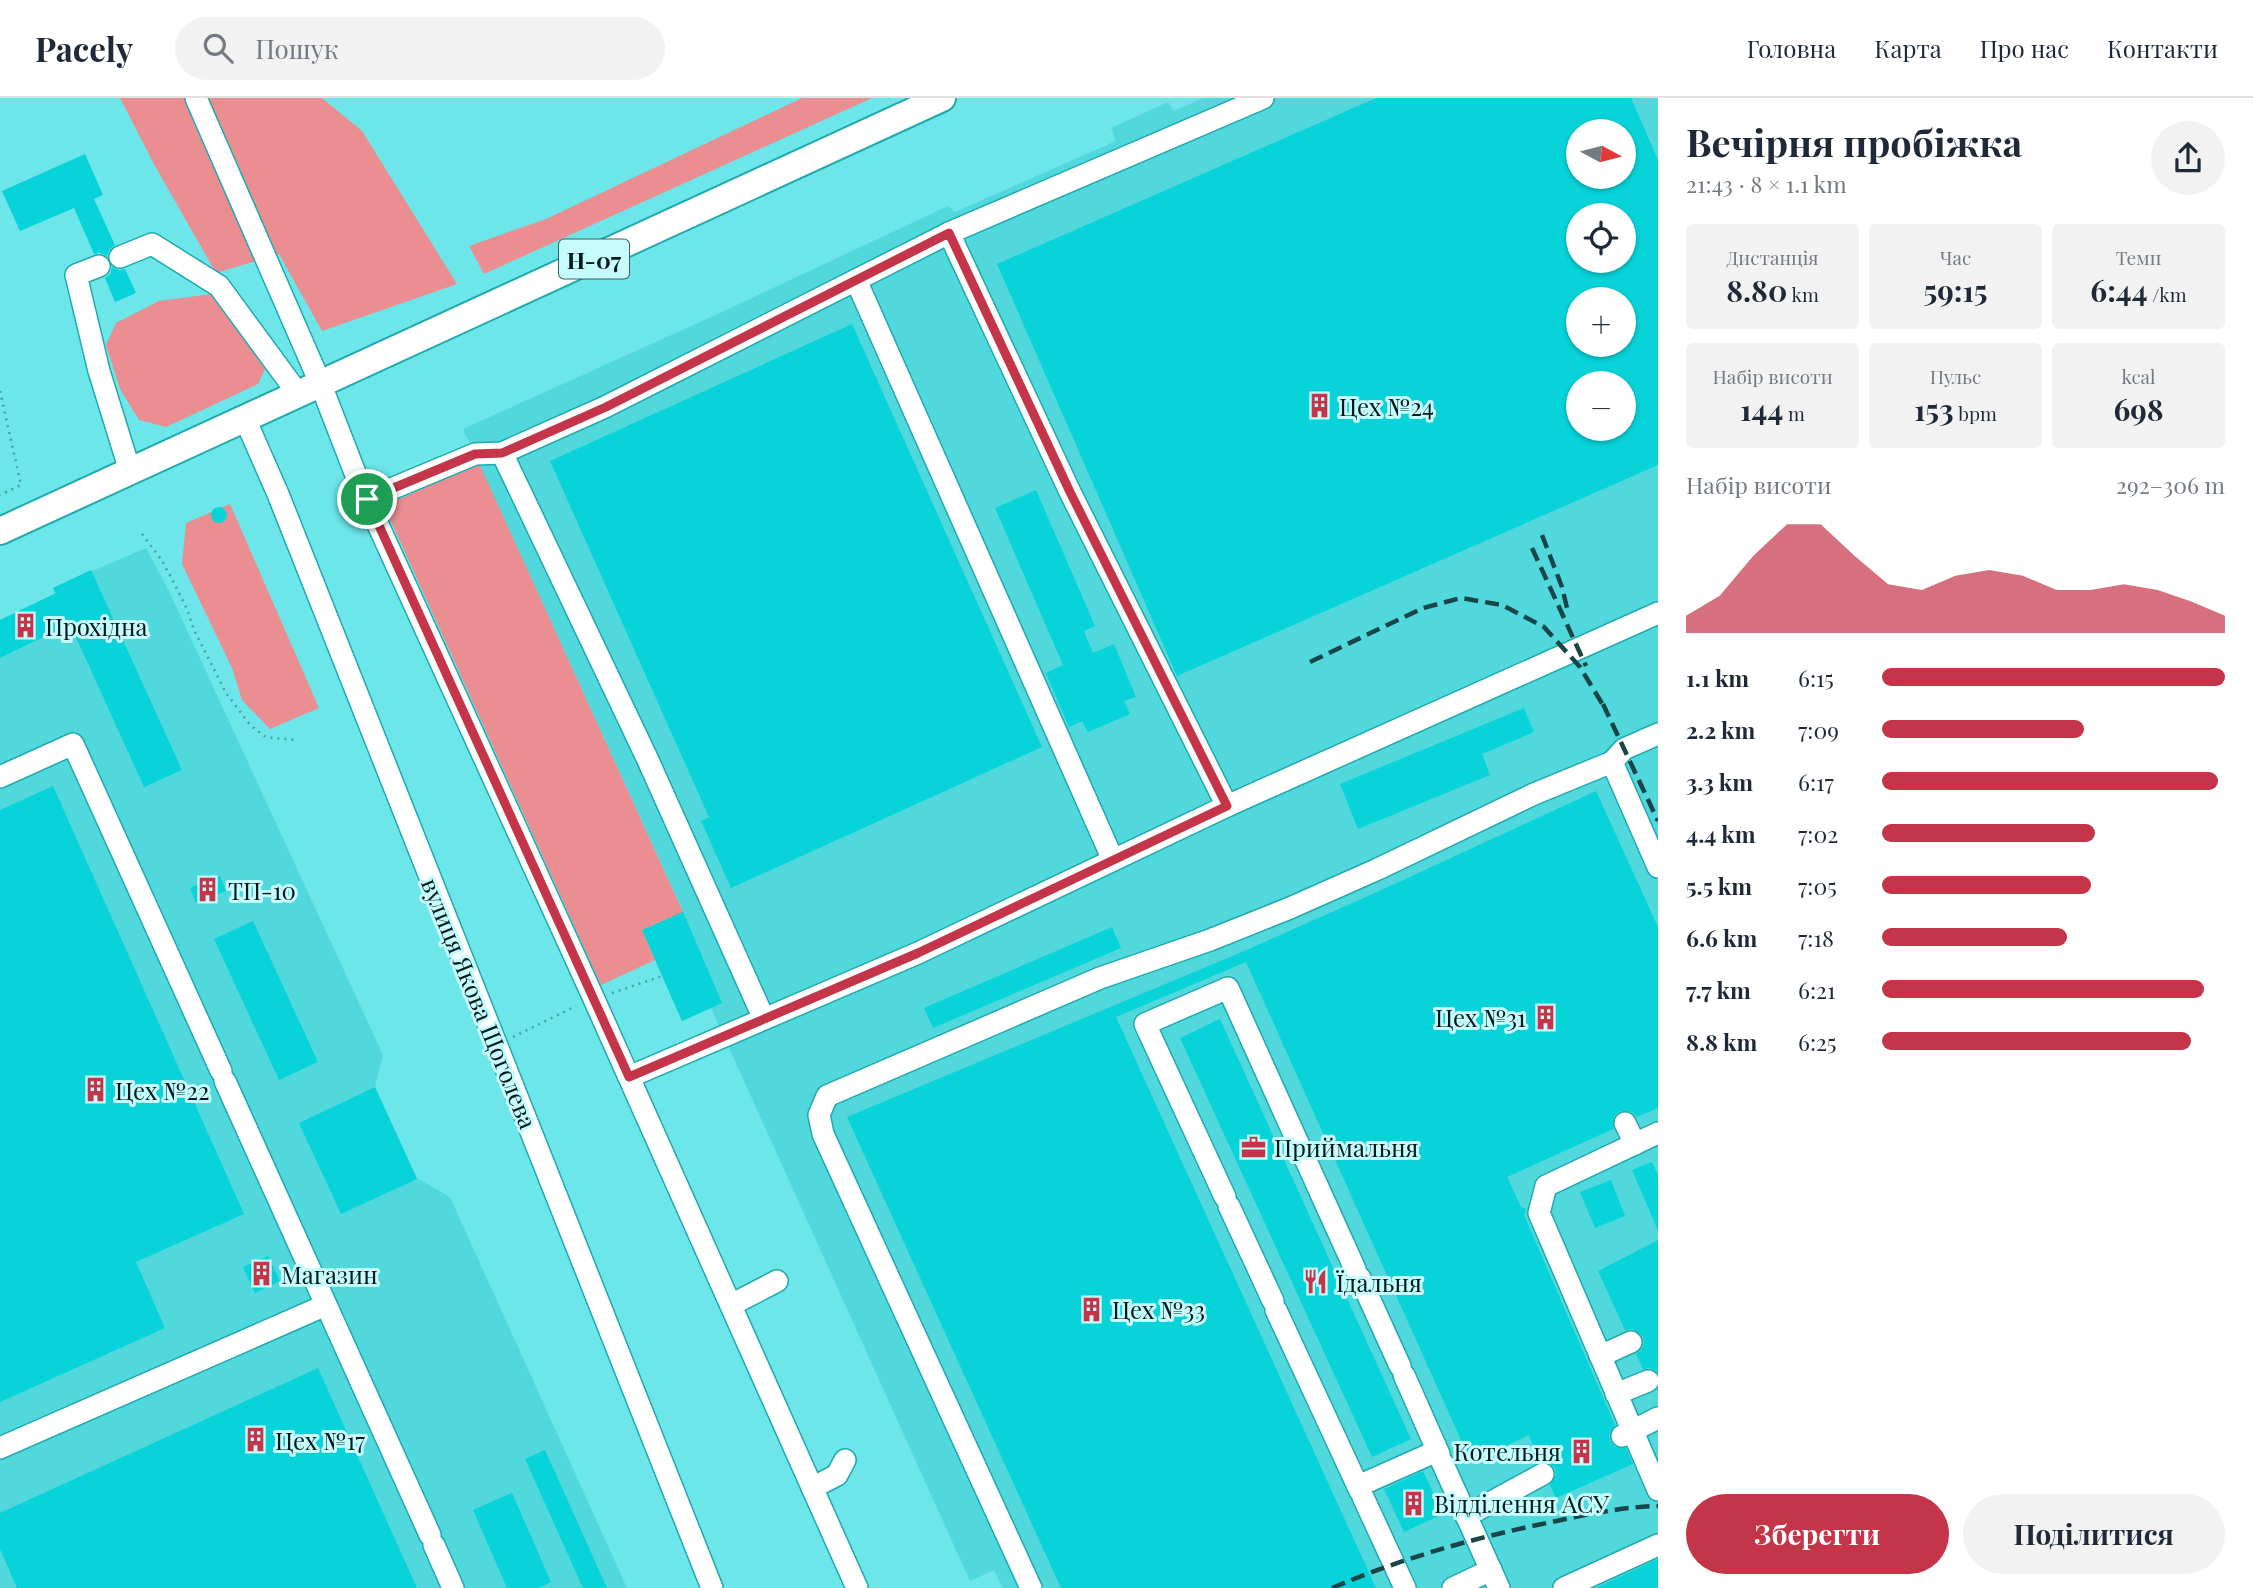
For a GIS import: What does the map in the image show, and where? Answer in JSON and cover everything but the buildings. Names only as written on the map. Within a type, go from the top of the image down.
[{"type":"main road","name":"Н-07","points":[[0,531],[942,98]]},
{"type":"street","points":[[196,98],[310,390],[367,499],[857,1588]]},
{"type":"street","points":[[367,499],[475,454],[502,453],[606,407],[949,233],[1263,98]]},
{"type":"street","points":[[949,233],[1070,492],[1227,806]]},
{"type":"street","points":[[120,257],[152,244],[219,286],[310,390]]},
{"type":"street","points":[[99,266],[76,275],[99,371],[130,471]]},
{"type":"street","points":[[856,280],[1113,860]]},
{"type":"street","name":"вулиця Якова Щоголева","points":[[245,419],[283,506],[712,1588]]},
{"type":"street","points":[[502,453],[647,758],[764,1019]]},
{"type":"street","points":[[629,1077],[918,953],[1227,806],[1658,613]]},
{"type":"street","points":[[1031,1588],[823,1134],[819,1115],[827,1096],[1100,978],[1210,940],[1290,908],[1534,794],[1612,762],[1624,749],[1658,734]]},
{"type":"street","points":[[0,777],[72,744],[453,1588]]},
{"type":"street","points":[[1612,762],[1658,867]]},
{"type":"street","points":[[1405,1588],[1145,1024],[1228,988],[1495,1579],[1453,1588]]},
{"type":"street","points":[[1625,1123],[1635,1143]]},
{"type":"street","points":[[1658,1133],[1546,1186],[1539,1213],[1582,1332],[1600,1356],[1616,1394],[1627,1434],[1658,1490]]},
{"type":"street","points":[[731,1305],[777,1281]]},
{"type":"street","points":[[0,1448],[326,1305]]},
{"type":"street","points":[[1600,1356],[1630,1342]]},
{"type":"street","points":[[1616,1394],[1648,1381]]},
{"type":"street","points":[[1627,1434],[1658,1418]]},
{"type":"street","points":[[1360,1491],[1439,1456]]},
{"type":"street","points":[[812,1488],[837,1475],[845,1460]]},
{"type":"street","points":[[1466,1516],[1543,1474]]},
{"type":"street","points":[[1564,1588],[1658,1545]]},
{"type":"path","points":[[0,391],[21,485],[0,495]]},
{"type":"path","points":[[142,534],[173,581],[226,693],[251,726],[266,737],[295,740]]},
{"type":"path","points":[[594,999],[662,976]]},
{"type":"path","points":[[497,1044],[573,1007]]},
{"type":"shaded area","points":[[120,98],[322,98],[362,131],[457,284],[322,331],[279,254],[216,273]]},
{"type":"shaded area","points":[[802,98],[872,98],[484,274],[469,246],[546,219]]},
{"type":"shaded area","points":[[1203,98],[1658,98],[1658,1588],[1003,1588],[994,1570],[970,1581],[711,1008],[682,1021],[642,930],[683,911],[463,429],[948,206],[955,212],[1116,141],[1111,128],[1168,102],[1174,111]]},
{"type":"shaded area","points":[[212,294],[265,369],[258,384],[166,427],[139,420],[120,389],[106,345],[116,323],[159,301]]},
{"type":"shaded area","points":[[479,463],[683,912],[642,930],[655,960],[601,985],[384,506]]},
{"type":"shaded area","points":[[230,504],[319,708],[270,729],[242,700],[232,668],[182,564],[186,523]]},
{"type":"shaded area","points":[[146,548],[168,589],[383,1055],[375,1087],[417,1178],[450,1197],[627,1588],[0,1588],[0,620],[55,594],[53,588]]},
{"type":"railway","points":[[1542,535],[1567,608]]},
{"type":"railway","points":[[1532,548],[1586,666]]},
{"type":"railway","points":[[1310,662],[1423,608],[1461,598],[1502,605],[1544,627],[1580,667],[1606,710]]},
{"type":"railway","points":[[1603,704],[1658,821]]},
{"type":"railway","points":[[1332,1588],[1409,1559],[1488,1536],[1600,1512],[1658,1506]]},
{"type":"place","name":"Цех №24","points":[[1319,406]]},
{"type":"place","name":"Прохідна","points":[[25,626]]},
{"type":"place","name":"ТП-10","points":[[208,890]]},
{"type":"place","name":"Цех №31","points":[[1546,1017]]},
{"type":"place","name":"Цех №22","points":[[95,1090]]},
{"type":"place","name":"Приймальня","points":[[1254,1147]]},
{"type":"place","name":"Магазин","points":[[261,1274]]},
{"type":"place","name":"Їдальня","points":[[1316,1282]]},
{"type":"place","name":"Цех №33","points":[[1092,1309]]},
{"type":"place","name":"Цех №17","points":[[255,1440]]},
{"type":"place","name":"Котельня","points":[[1581,1451]]},
{"type":"place","name":"Відділення АСУ","points":[[1414,1503]]},
{"type":"route","points":[[949,233],[1070,492],[1227,806],[918,953],[629,1077],[367,499],[475,454],[502,453],[606,407],[949,233]]}]
